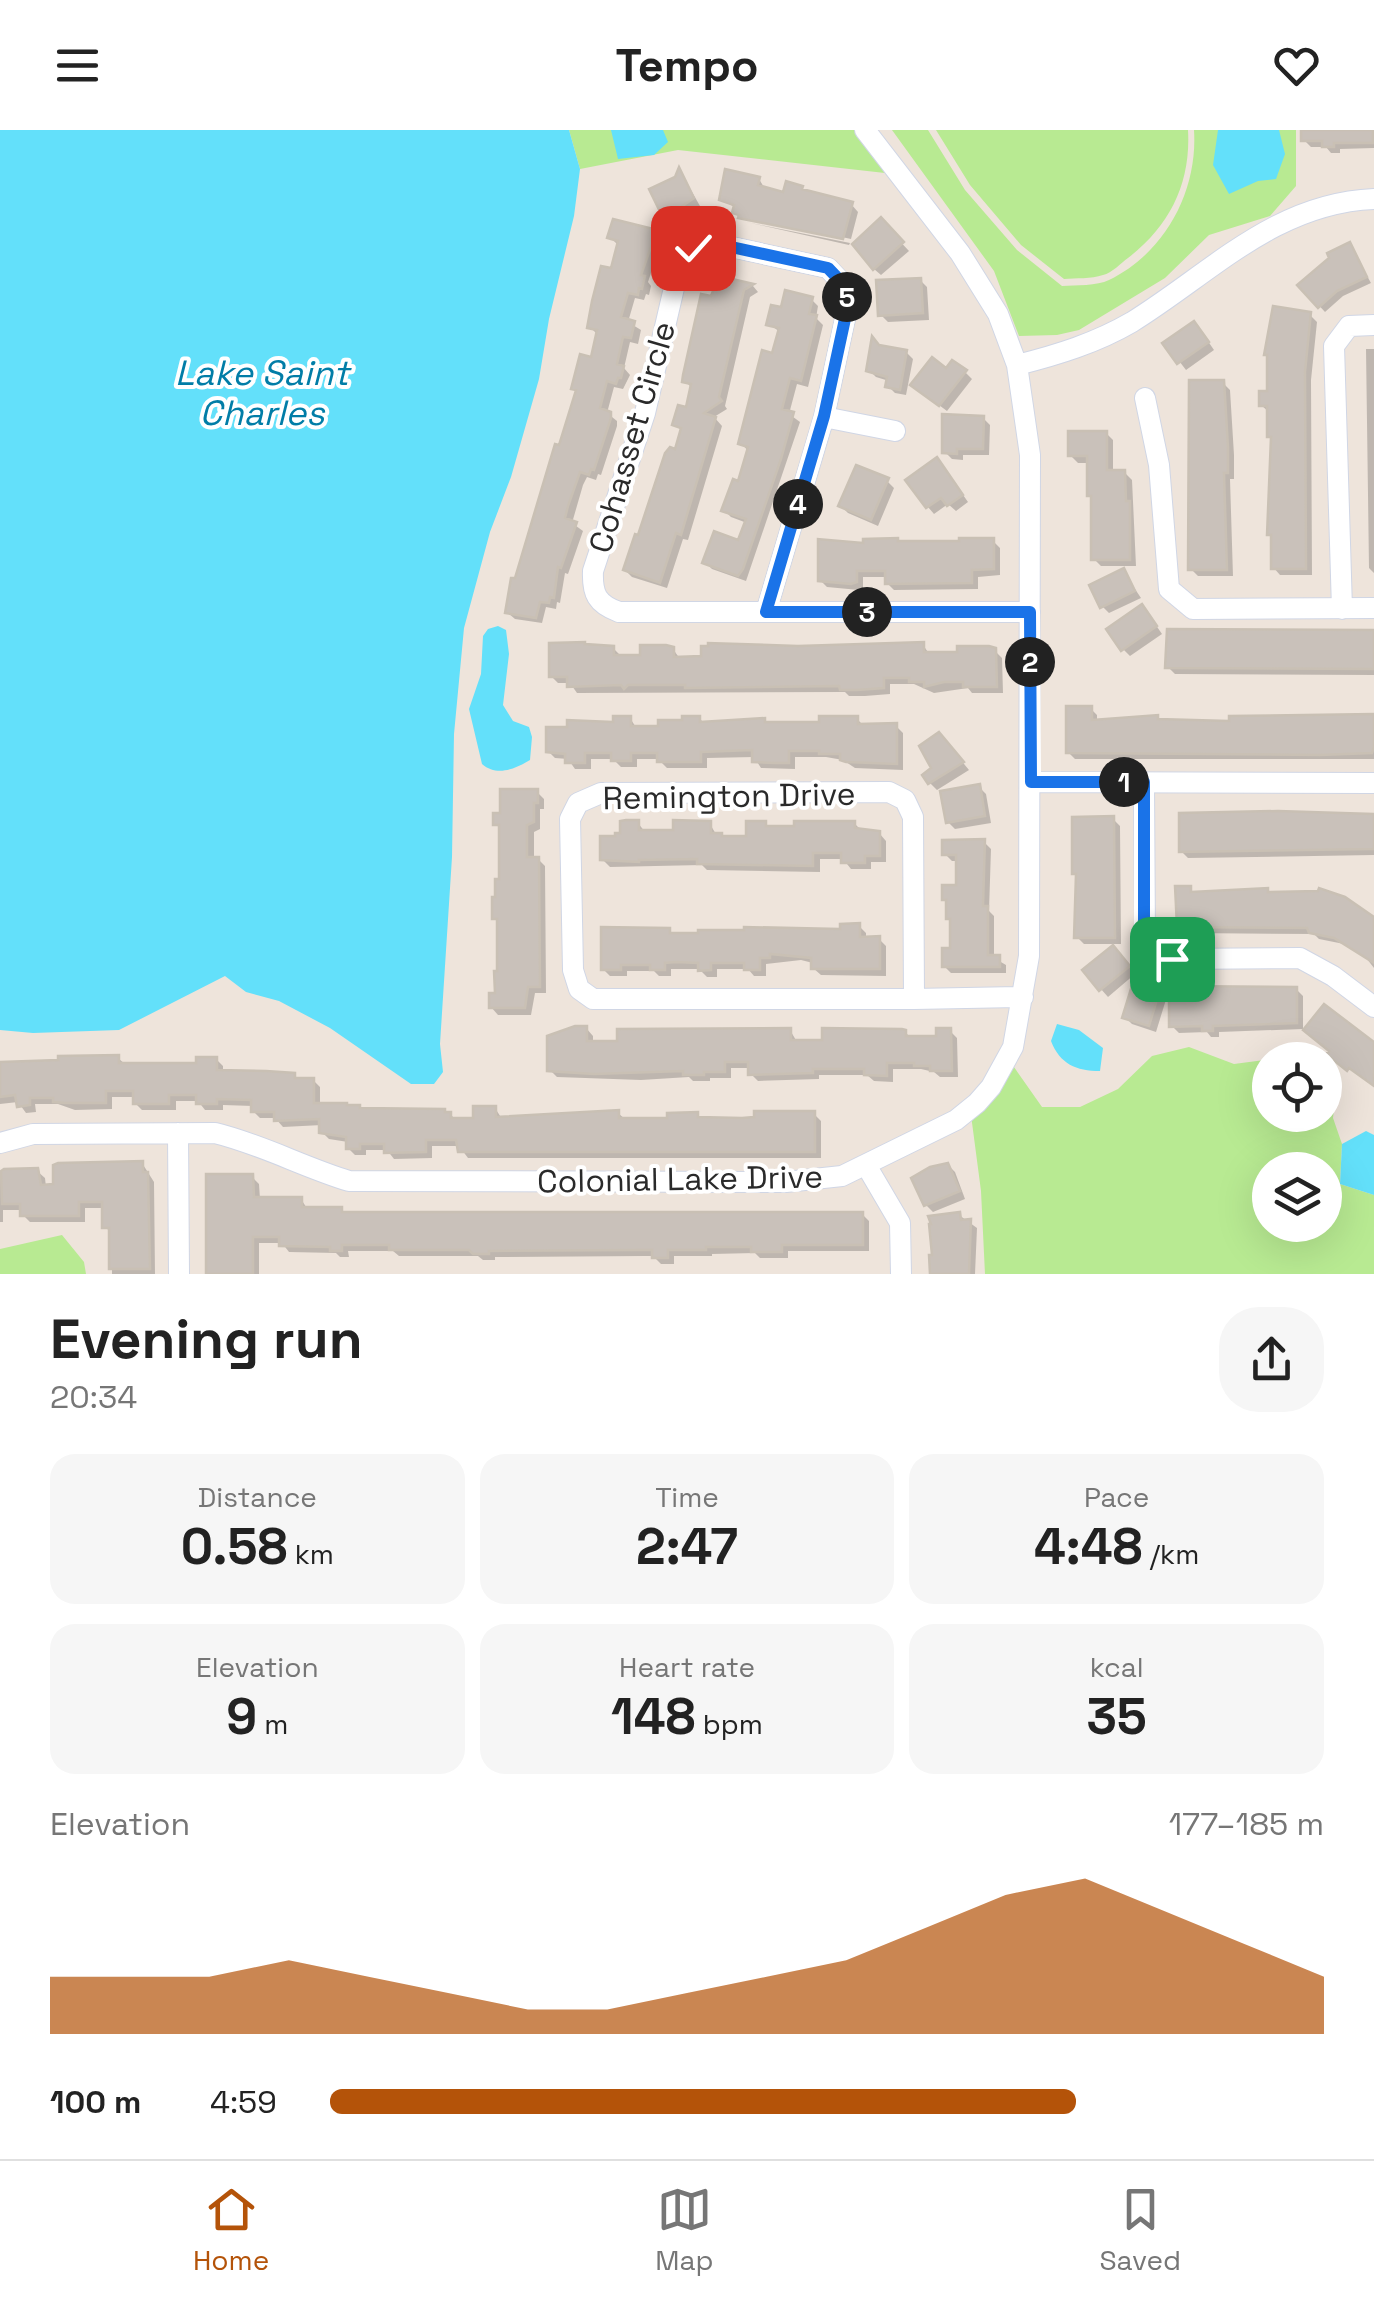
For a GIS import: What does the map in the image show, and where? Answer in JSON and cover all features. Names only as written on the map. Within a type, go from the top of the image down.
[{"type":"street","name":"Colonial Lake Drive","points":[[0,1143],[33,1134],[215,1133],[244,1140],[349,1181],[786,1182],[842,1176],[866,1165],[956,1120],[991,1088],[1012,1048],[1029,956],[1030,455],[1017,365],[998,314],[960,253],[865,130]]},
{"type":"street","points":[[1017,365],[1095,340],[1129,323],[1254,236],[1286,219],[1322,206],[1374,199]]},
{"type":"street","name":"Cohasset Circle","points":[[766,612],[824,416],[848,305],[846,287],[828,268],[713,243],[693,248],[680,262],[645,413],[593,571],[592,590],[603,606],[619,612],[766,612],[1030,612]]},
{"type":"street","points":[[1342,609],[1334,346],[1349,326],[1374,325]]},
{"type":"street","points":[[1145,398],[1159,465],[1169,589],[1193,609],[1374,608]]},
{"type":"street","points":[[824,416],[895,431]]},
{"type":"street","points":[[1031,782],[1374,783]]},
{"type":"street","points":[[1144,782],[1144,940],[1153,954],[1172,959],[1300,958],[1333,976],[1374,1007]]},
{"type":"street","name":"Remington Drive","points":[[914,998],[914,817],[906,800],[890,792],[601,792],[578,804],[570,819],[573,970],[579,989],[593,999],[1022,998]]},
{"type":"street","points":[[178,1132],[179,1274]]},
{"type":"street","points":[[866,1165],[900,1223],[901,1274]]},
{"type":"green space","points":[[569,130],[863,130],[885,173],[678,150],[580,169]]},
{"type":"green space","points":[[892,130],[928,130],[965,190],[1017,250],[1062,286],[1109,280],[1129,268],[1162,237],[1184,197],[1194,153],[1194,130],[1296,130],[1296,186],[1270,216],[1209,235],[1165,278],[1079,330],[1019,336],[994,271]]},
{"type":"green space","points":[[936,130],[1188,130],[1186,168],[1175,202],[1143,245],[1106,274],[1064,279],[1021,245],[970,185]]},
{"type":"green space","points":[[1189,1047],[1234,1064],[1252,1062],[1252,1132],[1338,1132],[1342,1144],[1342,1152],[1252,1152],[1252,1242],[1342,1242],[1342,1185],[1374,1195],[1374,1274],[985,1274],[981,1191],[971,1115],[1009,1060],[1042,1107],[1080,1107],[1118,1089],[1152,1056]]},
{"type":"green space","points":[[62,1235],[84,1262],[86,1274],[0,1274],[0,1249]]},
{"type":"water","name":"Lake Saint Charles","points":[[0,130],[569,130],[580,169],[574,216],[539,379],[464,628],[454,734],[452,857],[440,1044],[443,1072],[434,1084],[411,1084],[330,1028],[279,1001],[246,992],[225,976],[119,1030],[0,1030]]},
{"type":"water","points":[[611,130],[663,130],[668,142],[654,155],[618,159]]},
{"type":"water","points":[[1218,130],[1279,130],[1285,154],[1276,179],[1258,181],[1229,194],[1213,165]]},
{"type":"water","points":[[498,626],[506,630],[509,654],[503,705],[513,721],[529,727],[532,737],[530,760],[500,771],[482,764],[469,709],[481,674],[483,636],[488,629]]},
{"type":"water","points":[[1057,1024],[1079,1030],[1103,1048],[1100,1071],[1083,1070],[1064,1061],[1051,1041]]},
{"type":"water","points":[[1366,1131],[1374,1135],[1374,1195],[1342,1185],[1342,1144]]},
{"type":"building","points":[[1301,130],[1373,130],[1373,143],[1334,143],[1334,147],[1322,147],[1322,141],[1301,141]]},
{"type":"building","points":[[679,167],[694,198],[681,207],[685,216],[667,226],[649,189],[675,177]]},
{"type":"building","points":[[725,169],[760,177],[758,185],[783,192],[786,181],[853,202],[843,239],[738,218],[732,213],[734,205],[719,200]]},
{"type":"building","points":[[881,217],[904,242],[873,270],[852,244]]},
{"type":"building","points":[[613,219],[657,230],[641,275],[645,276],[642,289],[639,288],[638,295],[628,293],[621,317],[635,321],[631,338],[623,337],[617,364],[624,366],[621,378],[616,384],[607,381],[600,408],[611,412],[611,418],[594,470],[589,475],[580,472],[568,506],[565,518],[577,522],[561,568],[558,567],[554,598],[550,597],[549,603],[540,602],[536,618],[505,613],[511,578],[515,578],[555,444],[559,445],[576,390],[571,389],[580,354],[591,357],[597,330],[587,328],[601,266],[611,268],[618,241],[607,238]]},
{"type":"building","points":[[1350,242],[1367,277],[1337,291],[1318,308],[1297,285],[1329,258],[1327,253]]},
{"type":"building","points":[[719,276],[754,284],[744,290],[719,397],[722,401],[704,413],[716,417],[681,535],[676,533],[660,583],[623,570],[665,453],[670,447],[675,449],[681,428],[672,425],[678,405],[686,407],[691,384],[682,382],[701,294],[711,296]]},
{"type":"building","points":[[921,278],[923,313],[878,316],[876,280]]},
{"type":"building","points":[[785,290],[813,297],[809,314],[817,315],[801,381],[790,378],[782,409],[794,412],[738,576],[702,563],[714,531],[738,540],[746,519],[721,511],[733,479],[738,481],[748,447],[738,444],[762,350],[772,353],[779,328],[766,325],[771,305],[781,307]]},
{"type":"building","points":[[1273,306],[1311,312],[1305,372],[1306,569],[1271,569],[1271,535],[1267,535],[1271,437],[1267,437],[1267,406],[1259,406],[1259,391],[1267,391],[1264,355]]},
{"type":"building","points":[[1194,321],[1209,342],[1177,364],[1162,343]]},
{"type":"building","points":[[872,336],[879,345],[907,350],[900,390],[885,387],[887,377],[866,371]]},
{"type":"building","points":[[932,357],[946,368],[952,360],[967,370],[939,406],[910,385]]},
{"type":"building","points":[[1189,380],[1224,380],[1227,570],[1188,570]]},
{"type":"building","points":[[942,414],[984,416],[983,449],[942,453]]},
{"type":"building","points":[[1068,431],[1107,431],[1107,470],[1125,470],[1126,501],[1130,501],[1130,560],[1091,560],[1087,456],[1068,456]]},
{"type":"building","points":[[937,457],[963,495],[947,506],[941,498],[926,508],[905,480]]},
{"type":"building","points":[[856,465],[889,478],[871,520],[838,506]]},
{"type":"building","points":[[994,538],[994,569],[972,570],[972,583],[885,584],[885,571],[857,571],[857,582],[851,584],[818,581],[818,539],[863,543],[863,539]]},
{"type":"building","points":[[1124,568],[1135,591],[1100,608],[1089,585]]},
{"type":"building","points":[[1142,604],[1157,626],[1121,651],[1106,629]]},
{"type":"building","points":[[1167,629],[1374,630],[1374,669],[1165,668]]},
{"type":"building","points":[[924,642],[924,652],[957,652],[957,646],[989,646],[996,648],[997,687],[963,687],[963,682],[944,682],[924,687],[924,682],[909,682],[909,678],[884,678],[884,688],[857,690],[840,690],[839,686],[685,685],[628,685],[624,689],[621,685],[567,687],[567,677],[549,677],[549,643],[614,646],[614,655],[640,655],[640,645],[666,645],[674,647],[674,657],[701,656],[701,646],[708,643],[798,646]]},
{"type":"building","points":[[1066,706],[1092,706],[1092,720],[1158,715],[1158,719],[1229,721],[1229,716],[1374,714],[1374,747],[1372,753],[1320,755],[1066,753]]},
{"type":"building","points":[[613,716],[631,716],[631,726],[658,726],[658,720],[682,720],[682,716],[700,716],[700,722],[765,718],[765,722],[819,722],[819,716],[858,716],[858,724],[897,723],[897,764],[846,762],[840,760],[840,754],[819,751],[789,751],[789,763],[752,762],[752,750],[701,752],[701,762],[657,762],[657,753],[631,753],[631,761],[611,761],[611,753],[585,753],[585,763],[565,763],[565,754],[546,752],[546,727],[567,727],[567,720],[613,722]]},
{"type":"building","points":[[939,732],[964,762],[928,784],[922,775],[931,768],[919,746]]},
{"type":"building","points":[[980,784],[985,816],[946,823],[940,791]]},
{"type":"building","points":[[500,789],[538,789],[534,822],[527,825],[527,857],[539,857],[540,987],[528,987],[525,1008],[489,1008],[489,993],[495,993],[497,971],[497,919],[492,919],[492,897],[495,879],[499,879],[499,825],[493,825],[493,813],[500,813]]},
{"type":"building","points":[[1179,813],[1374,814],[1374,849],[1179,852]]},
{"type":"building","points":[[1114,816],[1115,938],[1074,938],[1076,874],[1072,874],[1072,817]]},
{"type":"building","points":[[639,820],[639,830],[673,830],[673,820],[711,821],[711,833],[722,836],[746,836],[746,821],[794,826],[794,821],[855,821],[855,828],[880,831],[880,856],[865,856],[865,863],[841,863],[841,853],[813,853],[813,866],[697,864],[697,859],[600,860],[600,836],[620,833],[620,821]]},
{"type":"building","points":[[985,839],[983,906],[988,906],[988,955],[1000,955],[1000,967],[942,967],[942,948],[950,948],[950,919],[946,919],[942,885],[956,885],[956,855],[942,855],[942,840]]},
{"type":"building","points":[[1175,886],[1191,886],[1191,892],[1319,888],[1345,897],[1374,917],[1374,963],[1334,938],[1309,933],[1307,928],[1177,927]]},
{"type":"building","points":[[860,923],[860,937],[880,936],[880,969],[811,969],[811,958],[770,954],[770,958],[760,958],[760,970],[744,970],[744,963],[711,963],[711,970],[698,971],[698,963],[676,962],[665,963],[665,970],[650,970],[650,965],[621,965],[621,970],[601,970],[601,927],[670,928],[670,933],[698,933],[744,927],[840,929],[840,924]]},
{"type":"building","points":[[1113,945],[1130,966],[1099,991],[1082,970]]},
{"type":"building","points":[[1134,979],[1162,983],[1149,1026],[1122,1018]]},
{"type":"building","points":[[1169,986],[1297,987],[1297,1023],[1213,1026],[1213,1031],[1202,1031],[1202,1026],[1169,1027]]},
{"type":"building","points":[[1324,1004],[1374,1042],[1374,1086],[1342,1067],[1342,1042],[1318,1042],[1303,1030]]},
{"type":"building","points":[[587,1026],[587,1041],[617,1041],[617,1029],[791,1028],[791,1040],[822,1040],[822,1028],[902,1029],[906,1036],[936,1036],[936,1028],[951,1028],[952,1071],[930,1071],[930,1066],[914,1063],[887,1063],[887,1076],[864,1075],[864,1069],[748,1075],[748,1062],[725,1062],[725,1072],[704,1075],[683,1075],[683,1071],[547,1071],[547,1036]]},
{"type":"building","points":[[119,1055],[119,1063],[196,1063],[196,1057],[217,1057],[217,1070],[295,1073],[295,1078],[314,1078],[314,1103],[445,1109],[451,1112],[451,1118],[473,1118],[473,1106],[496,1106],[496,1117],[619,1110],[619,1118],[667,1118],[667,1113],[698,1112],[698,1117],[742,1118],[754,1117],[754,1111],[815,1111],[815,1152],[458,1152],[456,1140],[426,1140],[426,1152],[384,1153],[384,1144],[360,1144],[360,1149],[346,1149],[346,1137],[319,1133],[319,1119],[274,1121],[274,1112],[251,1112],[251,1100],[217,1099],[217,1104],[196,1104],[196,1095],[169,1095],[169,1104],[133,1104],[133,1091],[106,1091],[106,1103],[30,1098],[30,1105],[17,1107],[15,1095],[0,1097],[0,1062]]},
{"type":"building","points":[[143,1161],[143,1172],[148,1172],[150,1269],[109,1269],[109,1228],[102,1228],[102,1202],[79,1202],[79,1216],[20,1216],[20,1204],[2,1204],[4,1169],[38,1168],[41,1185],[53,1184],[53,1165],[58,1163]]},
{"type":"building","points":[[948,1163],[960,1191],[924,1206],[911,1178],[930,1167]]},
{"type":"building","points":[[206,1174],[253,1174],[254,1197],[302,1197],[302,1207],[342,1207],[342,1212],[863,1212],[863,1245],[782,1245],[782,1252],[706,1247],[668,1250],[668,1258],[652,1258],[652,1250],[473,1254],[469,1250],[389,1250],[389,1245],[342,1245],[342,1251],[330,1251],[330,1247],[279,1246],[279,1237],[253,1237],[253,1274],[206,1274]]},
{"type":"building","points":[[960,1212],[961,1220],[971,1219],[969,1274],[930,1274],[928,1216]]},
{"type":"route","points":[[693,248],[713,243],[828,268],[846,287],[848,305],[824,416],[766,612],[1030,612],[1031,782],[1144,782],[1144,940],[1153,954],[1172,959]]}]
